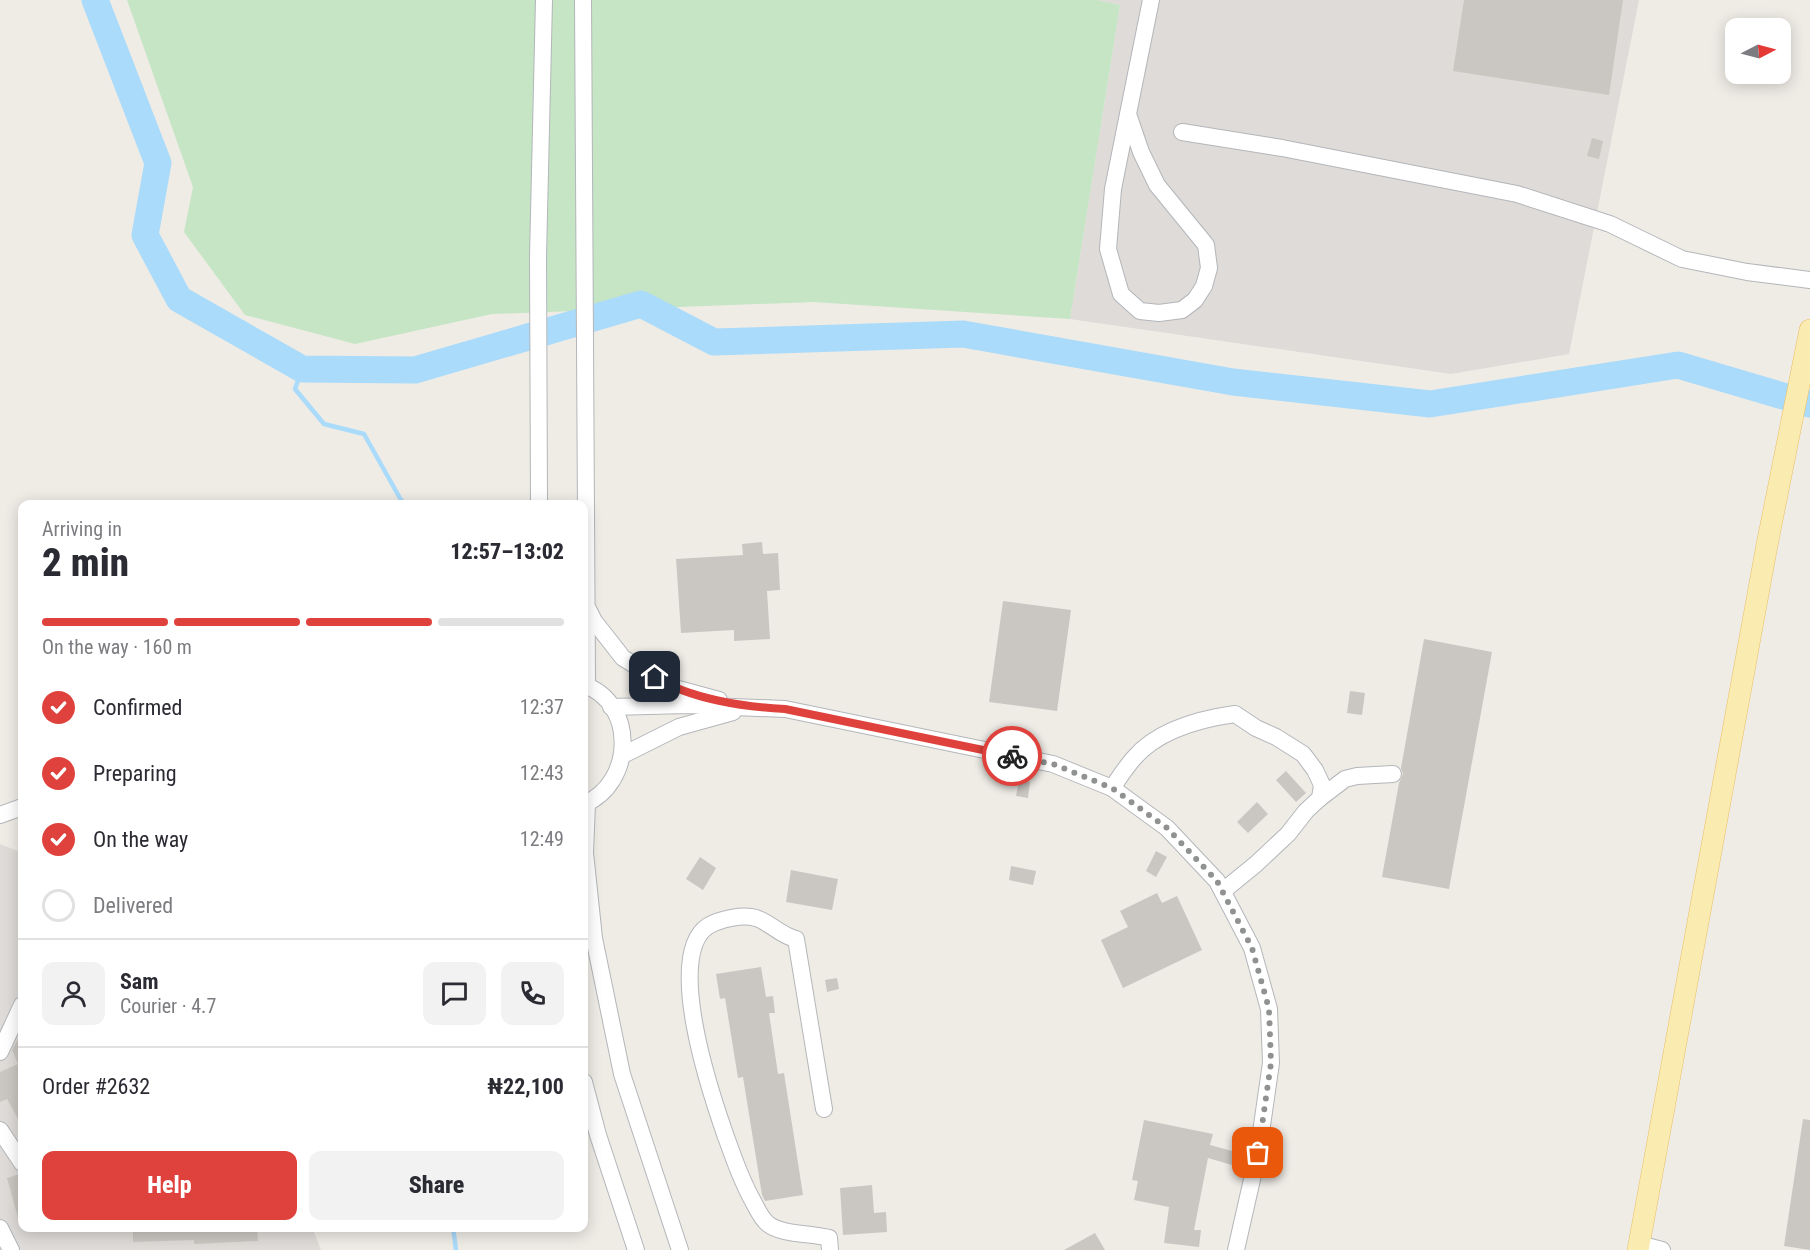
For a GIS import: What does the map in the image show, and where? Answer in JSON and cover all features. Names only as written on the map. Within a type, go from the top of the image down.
[{"type":"main road","points":[[1638,1247],[1765,556],[1810,330]]},
{"type":"street","points":[[539,500],[538,257],[544,0]]},
{"type":"street","points":[[583,0],[586,500]]},
{"type":"street","points":[[1128,114],[1141,152],[1157,185],[1206,245],[1209,268],[1204,286],[1195,300],[1182,310],[1159,313],[1140,311],[1121,294],[1108,249],[1113,189],[1128,114],[1151,0]]},
{"type":"street","points":[[1182,132],[1282,148],[1517,194],[1611,224],[1682,259],[1747,272],[1810,280]]},
{"type":"street","points":[[588,609],[594,621],[623,657],[671,687],[749,707]]},
{"type":"street","points":[[588,688],[604,698],[611,707],[617,715],[623,734],[623,755],[616,775],[604,791],[588,801]]},
{"type":"street","points":[[611,707],[687,705],[785,709],[1053,764],[1112,788],[1167,828],[1217,881],[1252,948],[1269,1009],[1271,1063],[1258,1153],[1236,1250]]},
{"type":"street","points":[[623,755],[679,727],[749,707]]},
{"type":"street","points":[[1112,788],[1134,757],[1167,733],[1216,717],[1235,714],[1256,728],[1276,736],[1302,754],[1315,770],[1322,785],[1320,798]]},
{"type":"street","points":[[1222,891],[1256,864],[1288,834],[1306,811],[1345,779],[1393,774]]},
{"type":"street","points":[[0,815],[18,808]]},
{"type":"street","points":[[588,881],[594,938],[622,1074],[680,1250]]},
{"type":"street","points":[[824,1109],[796,939],[788,937],[756,918],[730,918],[709,926],[698,934],[694,945],[690,995],[700,1051],[740,1176],[768,1224],[784,1232],[814,1234],[829,1238],[830,1250]]},
{"type":"street","points":[[0,1052],[18,1014]]},
{"type":"street","points":[[588,1097],[598,1135],[636,1250]]},
{"type":"street","points":[[0,1130],[18,1157]]},
{"type":"street","points":[[0,1228],[11,1250]]},
{"type":"street","points":[[1638,1247],[1662,1250]]},
{"type":"shaded area","points":[[1097,0],[1639,0],[1569,354],[1451,374],[1070,319],[1120,5]]},
{"type":"shaded area","points":[[0,844],[18,851],[18,1232],[314,1232],[321,1250],[0,1250]]},
{"type":"green space","points":[[127,0],[1097,0],[1120,5],[1070,319],[814,302],[492,314],[355,344],[245,315],[184,232],[193,187]]},
{"type":"building","points":[[1464,0],[1623,0],[1609,95],[1453,71]]},
{"type":"building","points":[[1592,138],[1603,141],[1599,159],[1587,156]]},
{"type":"building","points":[[762,542],[763,554],[778,553],[780,590],[767,591],[770,639],[734,641],[734,630],[681,633],[676,559],[743,555],[742,544]]},
{"type":"building","points":[[1003,601],[1071,610],[1057,711],[989,702]]},
{"type":"building","points":[[1424,639],[1492,652],[1449,889],[1382,877],[1399,783],[1403,774],[1401,768]]},
{"type":"building","points":[[1350,691],[1365,693],[1362,715],[1347,713]]},
{"type":"building","points":[[1286,771],[1306,793],[1296,802],[1276,780]]},
{"type":"building","points":[[1019,780],[1030,782],[1028,798],[1016,796]]},
{"type":"building","points":[[1257,802],[1268,814],[1248,833],[1237,822]]},
{"type":"building","points":[[1156,851],[1167,857],[1156,877],[1146,871]]},
{"type":"building","points":[[700,857],[716,868],[703,890],[686,879]]},
{"type":"building","points":[[1011,866],[1036,871],[1033,885],[1009,880]]},
{"type":"building","points":[[791,870],[838,879],[832,910],[786,902]]},
{"type":"building","points":[[1157,893],[1162,903],[1177,896],[1202,950],[1123,988],[1101,940],[1128,927],[1120,911]]},
{"type":"building","points":[[761,967],[766,997],[773,996],[775,1013],[769,1013],[778,1074],[784,1073],[803,1195],[765,1201],[762,1195],[743,1077],[738,1078],[725,998],[720,999],[716,974]]},
{"type":"building","points":[[837,978],[839,989],[827,992],[825,980]]},
{"type":"building","points":[[18,1039],[18,1064],[12,1050]]},
{"type":"building","points":[[18,1064],[18,1119],[7,1099],[0,1102],[0,1072]]},
{"type":"building","points":[[1803,1119],[1810,1120],[1810,1250],[1784,1246]]},
{"type":"building","points":[[1144,1120],[1213,1134],[1210,1145],[1236,1152],[1232,1165],[1208,1158],[1194,1230],[1201,1230],[1199,1247],[1164,1243],[1169,1207],[1134,1200],[1138,1181],[1132,1180]]},
{"type":"building","points":[[18,1175],[18,1217],[7,1178]]},
{"type":"building","points":[[872,1185],[874,1213],[886,1212],[887,1232],[843,1235],[840,1188]]},
{"type":"building","points":[[133,1232],[257,1232],[258,1241],[194,1244],[194,1240],[133,1242]]},
{"type":"building","points":[[1095,1233],[1105,1250],[1064,1250]]},
{"type":"waterway","points":[[95,0],[158,163],[145,235],[179,299],[302,369],[415,370],[641,304],[714,342],[963,334],[1233,382],[1430,404],[1678,365],[1810,404]]},
{"type":"waterway","points":[[302,369],[295,389],[324,424],[364,434],[401,500]]},
{"type":"waterway","points":[[454,1232],[456,1250]]},
{"type":"way so far","points":[[1012,756],[1053,764],[1112,788],[1167,828],[1217,881],[1252,948],[1269,1009],[1271,1063],[1258,1153]]},
{"type":"route","points":[[655,677],[671,687],[749,707],[785,709],[1012,756]]}]
